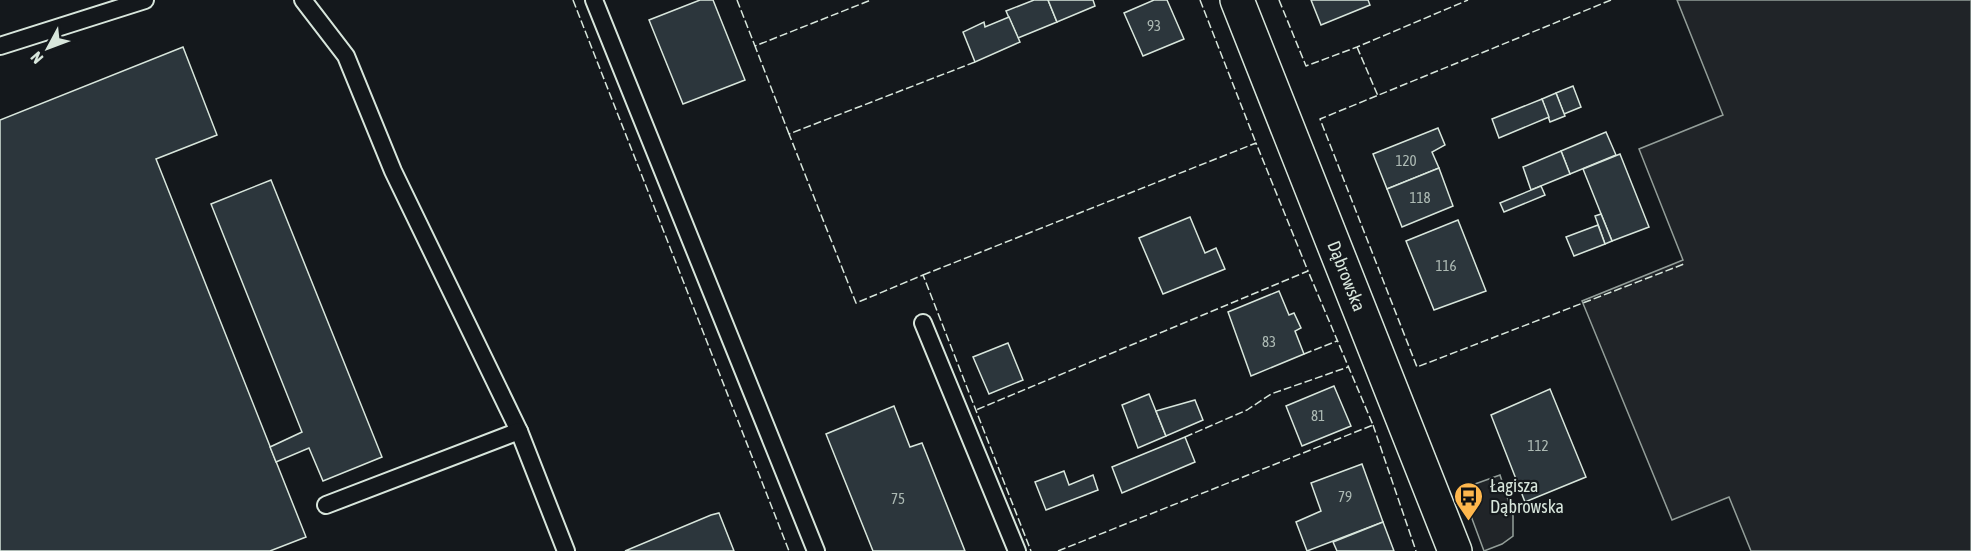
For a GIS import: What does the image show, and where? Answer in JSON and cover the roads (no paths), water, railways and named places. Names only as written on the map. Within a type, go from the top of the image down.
[{"type":"street","name":"Dąbrowska","points":[[1237,0],[1455,551]]},
{"type":"lane","points":[[0,46],[145,0]]},
{"type":"lane","points":[[303,0],[346,56],[393,171],[519,431],[566,551]]},
{"type":"lane","points":[[594,0],[816,551]]},
{"type":"lane","points":[[923,323],[1017,551]]},
{"type":"lane","points":[[326,505],[519,431]]},
{"type":"place","name":"Łagisza Dąbrowska","points":[[1469,522]]}]
